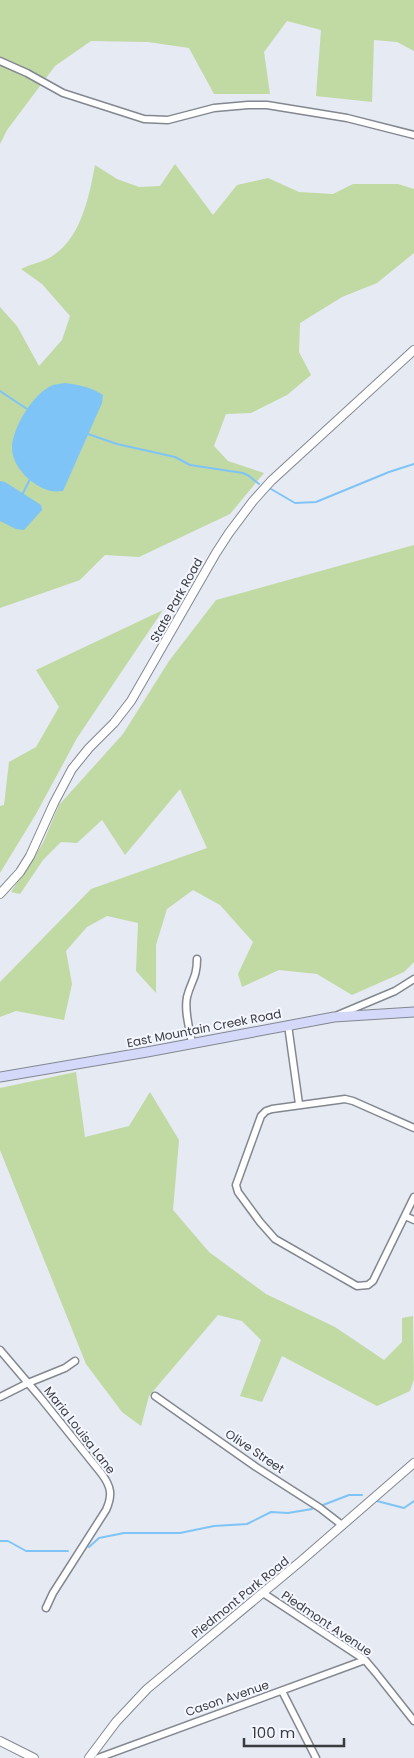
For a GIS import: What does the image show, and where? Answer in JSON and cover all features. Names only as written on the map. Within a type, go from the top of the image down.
[{"type":"main road","name":"East Mountain Creek Road","points":[[0,1077],[334,1017],[414,1012]]},
{"type":"street","points":[[0,61],[27,73],[71,97],[144,119],[168,120],[214,108],[267,105],[347,118],[414,135]]},
{"type":"street","name":"State Park Road","points":[[0,894],[20,872],[30,856],[72,769],[114,723],[131,701],[216,553],[238,520],[271,481],[414,350]]},
{"type":"street","points":[[192,1044],[186,1009],[187,996],[197,972],[197,959]]},
{"type":"street","points":[[334,1017],[395,991],[414,979]]},
{"type":"street","points":[[288,1025],[299,1104]]},
{"type":"street","points":[[414,1128],[350,1100],[342,1099],[272,1109],[263,1114],[237,1182],[238,1192],[270,1234],[283,1244],[354,1285],[364,1286],[370,1284],[379,1272],[414,1196]]},
{"type":"street","points":[[405,1216],[414,1220]]},
{"type":"street","name":"Maria Louisa Lane","points":[[0,1350],[101,1472],[111,1491],[106,1510],[53,1593],[46,1608]]},
{"type":"street","points":[[0,1397],[65,1368],[75,1361]]},
{"type":"street","name":"Olive Street","points":[[154,1396],[256,1467],[320,1508],[342,1525]]},
{"type":"street","name":"Piedmont Park Road","points":[[89,1758],[116,1722],[147,1689],[263,1594],[414,1463]]},
{"type":"street","name":"Piedmont Avenue","points":[[263,1594],[364,1660],[376,1672],[414,1721]]},
{"type":"street","name":"Cason Avenue","points":[[98,1758],[364,1660]]},
{"type":"street","points":[[282,1691],[316,1758]]},
{"type":"street","points":[[0,1741],[34,1758]]},
{"type":"green space","points":[[0,0],[414,0],[414,51],[397,42],[374,40],[372,102],[316,96],[321,30],[287,21],[264,52],[270,94],[214,94],[189,48],[148,42],[91,41],[55,66],[7,130],[0,144]]},
{"type":"green space","points":[[175,164],[213,215],[237,185],[268,178],[299,192],[333,194],[353,184],[398,184],[414,189],[414,253],[377,283],[342,297],[300,323],[299,352],[311,375],[287,395],[251,413],[226,414],[214,446],[228,461],[264,473],[230,514],[139,557],[105,555],[80,580],[0,608],[0,307],[17,326],[39,366],[62,340],[70,316],[42,284],[21,269],[47,259],[68,242],[86,205],[95,165],[117,179],[139,187],[160,186]]},
{"type":"green space","points":[[414,545],[414,962],[404,972],[352,995],[317,974],[279,970],[242,987],[238,974],[253,942],[220,905],[193,890],[167,909],[156,945],[156,993],[136,971],[138,923],[107,916],[87,927],[66,951],[72,984],[64,1020],[16,1011],[0,1017],[0,982],[91,889],[207,848],[180,789],[125,855],[102,820],[77,843],[61,842],[43,860],[20,894],[11,892],[43,843],[59,805],[123,734],[169,661],[216,600]]},
{"type":"green space","points":[[163,610],[77,738],[36,814],[0,873],[0,806],[4,805],[9,762],[36,747],[59,707],[36,670]]},
{"type":"green space","points":[[76,1072],[85,1137],[129,1126],[150,1092],[179,1140],[173,1210],[209,1252],[266,1294],[335,1327],[384,1360],[402,1342],[402,1318],[413,1316],[414,1379],[410,1391],[377,1406],[282,1356],[262,1402],[240,1396],[261,1340],[242,1321],[218,1315],[149,1396],[141,1426],[122,1412],[86,1364],[0,1150],[0,1088]]},
{"type":"water","points":[[65,383],[89,388],[103,395],[102,403],[63,491],[52,491],[37,485],[25,475],[16,462],[12,448],[20,421],[32,403],[46,389],[53,385]]},
{"type":"water","points":[[0,481],[5,482],[41,505],[42,510],[24,530],[16,529],[0,521]]},
{"type":"waterway","points":[[0,391],[27,409]]},
{"type":"waterway","points":[[88,434],[117,444],[175,457],[190,465],[243,473],[259,484]]},
{"type":"waterway","points":[[271,489],[295,503],[316,502],[389,472],[414,464]]},
{"type":"waterway","points":[[23,493],[30,479]]},
{"type":"waterway","points":[[323,1505],[349,1495],[362,1495]]},
{"type":"waterway","points":[[377,1501],[404,1508],[414,1501]]},
{"type":"waterway","points":[[89,1547],[99,1538],[124,1533],[180,1533],[214,1526],[247,1524],[271,1512],[288,1513],[312,1509]]},
{"type":"waterway","points":[[0,1541],[8,1541],[26,1551],[68,1551]]}]
